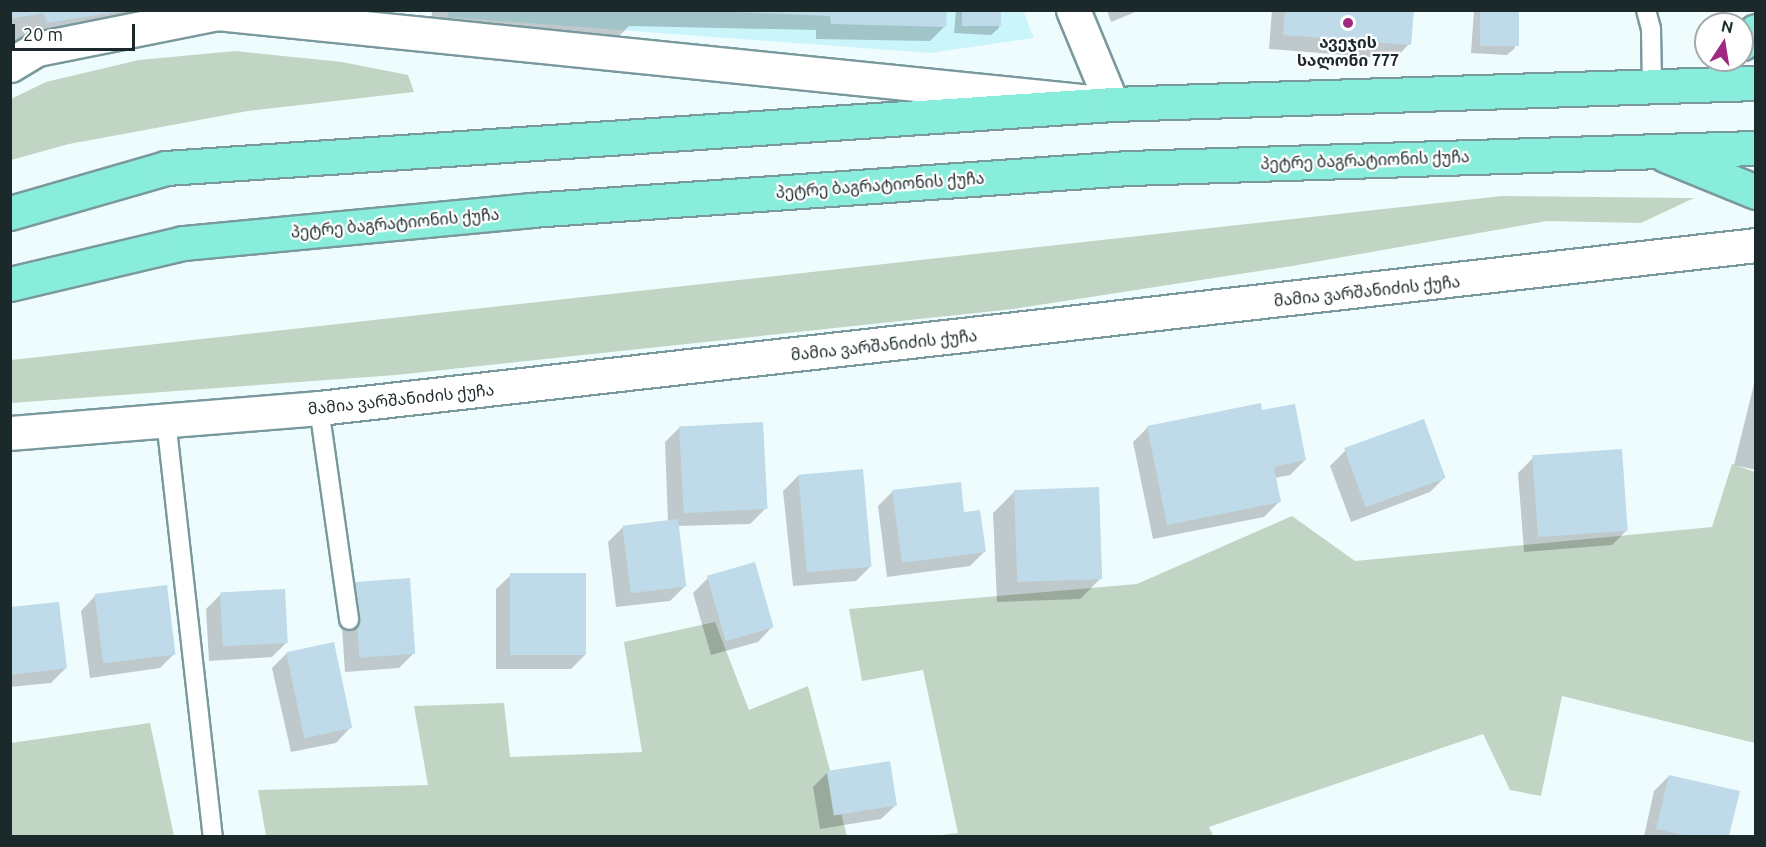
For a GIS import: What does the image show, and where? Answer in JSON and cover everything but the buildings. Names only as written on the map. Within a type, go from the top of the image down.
[{"type":"main road","points":[[1652,87],[1694,70]]},
{"type":"main road","points":[[10,213],[166,168],[1112,104],[1755,83]]},
{"type":"main road","name":"პეტრე ბაგრატიონის ქუჩა","points":[[10,284],[183,243],[531,210],[1129,168],[1652,149],[1755,148]]},
{"type":"main road","points":[[1652,149],[1755,192]]},
{"type":"street","points":[[10,65],[37,49],[217,12],[1112,104],[1073,10]]},
{"type":"street","name":"მამია ვარშანიძის ქუჩა","points":[[10,433],[319,408],[1755,245]]},
{"type":"lane","points":[[1646,10],[1651,29],[1652,87]]},
{"type":"lane","points":[[319,408],[349,620]]},
{"type":"lane","points":[[166,420],[213,837]]},
{"type":"shaded area","points":[[448,10],[1023,10],[1034,38],[930,53],[447,17]]},
{"type":"green space","points":[[235,51],[342,62],[408,75],[414,92],[248,111],[69,144],[11,160],[11,99],[46,82],[139,60]]},
{"type":"green space","points":[[1502,196],[1694,198],[1641,223],[1547,221],[1292,266],[1013,309],[396,375],[11,403],[11,360]]},
{"type":"green space","points":[[1732,464],[1755,472],[1755,743],[1562,696],[1541,796],[1510,790],[1483,734],[1209,827],[1213,836],[932,836],[958,833],[923,670],[862,681],[849,609],[1137,584],[1292,516],[1355,561],[1712,527]]},
{"type":"green space","points":[[715,622],[749,710],[808,686],[847,836],[266,836],[258,790],[428,785],[414,706],[504,703],[510,757],[642,752],[624,642]]},
{"type":"green space","points":[[150,723],[174,836],[11,836],[11,743]]},
{"type":"place","name":"ავეჯის სალონი 777","points":[[1348,23]]}]
